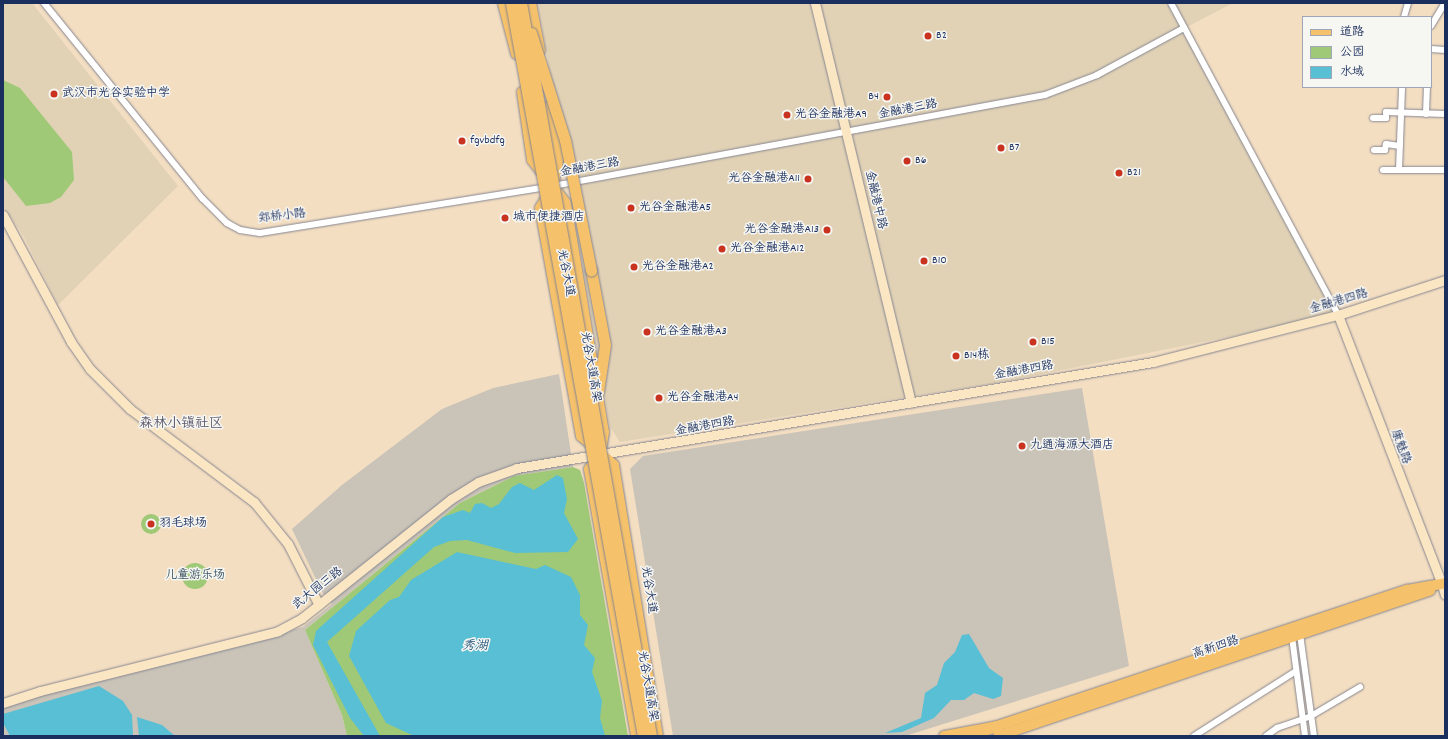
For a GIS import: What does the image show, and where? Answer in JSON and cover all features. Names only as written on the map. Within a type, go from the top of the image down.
[{"type":"highway","points":[[504,3],[517,58]]},
{"type":"highway","name":"光谷大道高架","points":[[511,3],[643,736]]},
{"type":"highway","points":[[521,7],[565,140],[605,346],[598,392]]},
{"type":"highway","name":"光谷大道高架","points":[[521,7],[651,736]]},
{"type":"highway","points":[[644,696],[656,736]]},
{"type":"highway","points":[[964,736],[997,731]]},
{"type":"main road","name":"光谷大道","points":[[511,3],[517,58],[532,160],[566,202],[604,432],[600,456],[589,469],[636,736]]},
{"type":"main road","name":"光谷大道","points":[[531,3],[559,156],[553,186],[540,208],[548,256],[581,436],[600,456],[614,465],[656,736]]},
{"type":"main road","name":"高新四路","points":[[976,736],[997,731],[1444,588]]},
{"type":"main road","name":"高新四路","points":[[944,736],[997,731],[1407,590],[1444,588]]},
{"type":"street","name":"郑桥小路","points":[[44,3],[203,199],[227,223],[240,230],[260,233],[553,186]]},
{"type":"street","name":"金融港中路","points":[[815,3],[911,403]]},
{"type":"street","points":[[1171,3],[1338,315]]},
{"type":"street","points":[[1403,16],[1408,3]]},
{"type":"street","points":[[1432,24],[1445,3]]},
{"type":"street","name":"金融港三路","points":[[553,186],[847,133],[1045,95],[1097,75],[1184,28]]},
{"type":"street","points":[[1432,49],[1445,50]]},
{"type":"street","points":[[1399,170],[1402,88]]},
{"type":"street","points":[[1426,88],[1426,114]]},
{"type":"street","points":[[1373,118],[1386,118],[1386,112],[1445,114]]},
{"type":"street","points":[[1374,150],[1385,150],[1386,144],[1400,146]]},
{"type":"street","points":[[1383,170],[1445,170]]},
{"type":"street","points":[[3,215],[71,342],[90,369],[130,409],[254,502],[288,544],[319,605]]},
{"type":"street","name":"金融港四路","points":[[600,456],[1153,362],[1338,315],[1445,280]]},
{"type":"street","name":"康魅路","points":[[1338,315],[1444,588]]},
{"type":"street","name":"武大园三路","points":[[3,703],[40,690],[278,630],[319,605],[451,499],[478,482],[517,468],[600,456]]},
{"type":"street","points":[[1296,636],[1296,671],[1305,736]]},
{"type":"street","points":[[1296,636],[1314,736]]},
{"type":"street","points":[[1194,736],[1296,671]]},
{"type":"street","points":[[1266,736],[1277,728],[1311,716],[1360,687]]},
{"type":"shaded area","name":"武汉市光谷实验中学","points":[[3,3],[32,3],[178,186],[58,305],[24,237],[3,206]]},
{"type":"shaded area","points":[[538,3],[1233,3],[1185,28],[1338,315],[997,383],[620,442],[610,427]]},
{"type":"shaded area","points":[[559,374],[573,467],[514,476],[460,503],[305,630],[342,715],[347,736],[3,736],[3,709],[42,694],[303,627],[332,604],[322,592],[292,529],[342,485],[442,409],[493,388]]},
{"type":"shaded area","points":[[1082,388],[1129,666],[905,736],[673,736],[630,469],[643,456]]},
{"type":"green space","points":[[3,80],[20,88],[72,152],[74,180],[61,197],[50,203],[26,206],[3,177]]},
{"type":"green space","points":[[573,467],[580,470],[584,483],[628,736],[347,736],[342,715],[305,630],[460,503],[514,476]]},
{"type":"green space","name":"羽毛球场","points":[[151,514],[158,517],[161,524],[158,531],[151,534],[144,531],[141,524],[144,517]]},
{"type":"green space","name":"儿童游乐场","points":[[195,563],[204,567],[208,576],[204,585],[195,589],[186,585],[182,576],[186,567]]},
{"type":"water","points":[[557,475],[563,478],[567,499],[564,513],[578,539],[568,552],[515,553],[467,540],[450,541],[434,547],[327,642],[380,736],[364,736],[350,718],[313,645],[316,631],[443,517],[463,510],[470,513],[475,504],[482,503],[491,508],[499,504],[512,487],[520,483],[534,490]]},
{"type":"water","name":"秀湖","points":[[457,552],[536,569],[545,565],[571,577],[580,595],[580,615],[588,625],[584,645],[595,658],[592,672],[602,701],[600,718],[605,736],[414,736],[386,723],[349,656],[356,631],[390,600],[399,597],[411,580]]},
{"type":"water","points":[[969,634],[989,668],[1003,678],[1001,696],[993,699],[974,693],[964,700],[951,700],[934,718],[902,732],[885,733],[921,718],[925,693],[937,685],[944,663],[955,652],[962,635]]},
{"type":"water","points":[[99,686],[123,701],[132,715],[133,736],[10,736],[3,723],[3,714]]},
{"type":"water","points":[[137,717],[162,725],[175,736],[139,736]]},
{"type":"place","name":"B2","points":[[928,36]]},
{"type":"place","name":"武汉市光谷实验中学","points":[[54,94]]},
{"type":"place","name":"B4","points":[[887,97]]},
{"type":"place","name":"光谷金融港A9","points":[[787,115]]},
{"type":"place","name":"fgvbdfg","points":[[462,141]]},
{"type":"place","name":"B7","points":[[1001,148]]},
{"type":"place","name":"B6","points":[[907,161]]},
{"type":"place","name":"B21","points":[[1119,173]]},
{"type":"place","name":"光谷金融港A11","points":[[808,179]]},
{"type":"place","name":"光谷金融港A5","points":[[631,208]]},
{"type":"place","name":"城市便捷酒店","points":[[505,218]]},
{"type":"place","name":"光谷金融港A13","points":[[827,230]]},
{"type":"place","name":"光谷金融港A12","points":[[722,249]]},
{"type":"place","name":"B10","points":[[924,261]]},
{"type":"place","name":"光谷金融港A2","points":[[634,267]]},
{"type":"place","name":"光谷金融港A3","points":[[647,332]]},
{"type":"place","name":"B15","points":[[1033,342]]},
{"type":"place","name":"B14栋","points":[[956,356]]},
{"type":"place","name":"光谷金融港A4","points":[[659,398]]},
{"type":"place","name":"九通海源大酒店","points":[[1022,446]]},
{"type":"place","name":"羽毛球场","points":[[151,524]]},
{"type":"district","name":"森林小镇社区","points":[[181,424]]}]
